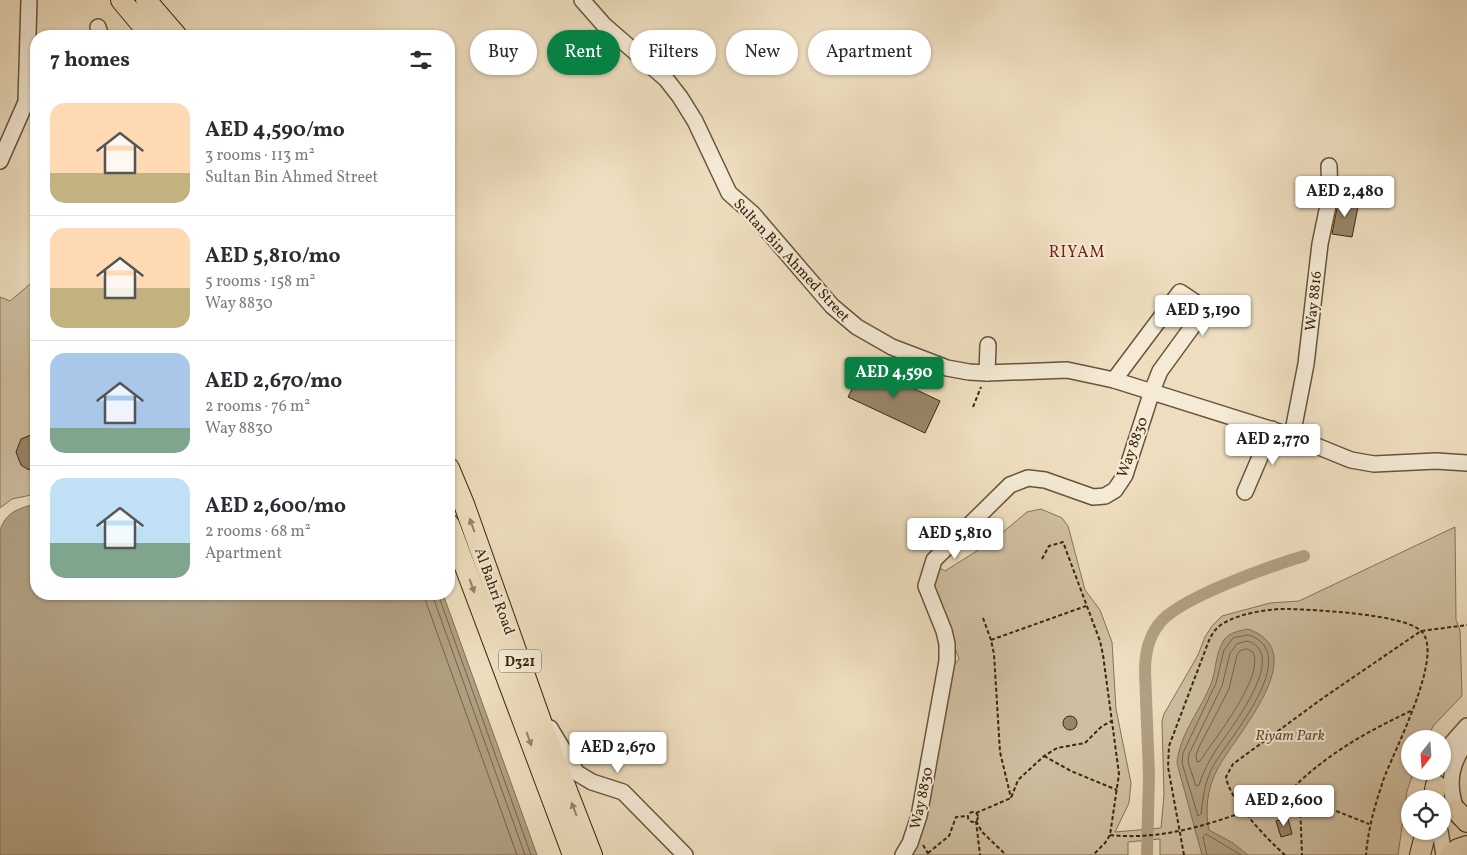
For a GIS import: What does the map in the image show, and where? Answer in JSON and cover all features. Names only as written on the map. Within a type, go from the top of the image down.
[{"type":"main road","points":[[121,0],[146,30]]},
{"type":"main road","points":[[146,0],[172,30]]},
{"type":"main road","name":"Al Bahri Road","points":[[455,482],[592,855]]},
{"type":"main road","name":"Al Bahri Road","points":[[455,540],[573,855]]},
{"type":"main road","points":[[1420,855],[1424,840]]},
{"type":"main road","points":[[1450,855],[1458,849],[1467,846]]},
{"type":"street","points":[[0,160],[26,102],[29,0]]},
{"type":"street","name":"Sultan Bin Ahmed Street","points":[[582,0],[604,25],[666,79],[695,121],[729,193],[752,214],[832,306],[857,327],[892,347],[947,368],[987,373],[1067,370],[1114,380],[1272,429],[1351,460],[1374,464],[1436,461],[1467,463]]},
{"type":"street","name":"Way 8816","points":[[1292,436],[1306,364],[1320,244],[1330,196],[1329,166]]},
{"type":"street","name":"Way 8830","points":[[904,855],[919,816],[947,661],[947,644],[944,631],[926,586],[934,560],[1010,485],[1019,481],[1028,478],[1045,480],[1093,497],[1105,496],[1115,490],[1125,475],[1160,371],[1195,323],[1198,313],[1195,302],[1180,292],[1114,380]]},
{"type":"street","points":[[987,373],[988,345]]},
{"type":"street","points":[[1246,492],[1272,429]]},
{"type":"street","points":[[536,706],[577,772],[592,782],[623,792],[685,855]]},
{"type":"street","points":[[1451,745],[1467,726]]},
{"type":"street","points":[[1467,742],[1455,762],[1452,773],[1451,796],[1462,816],[1467,831]]},
{"type":"street","points":[[1442,840],[1444,855]]},
{"type":"path","points":[[973,407],[987,373]]},
{"type":"path","points":[[1042,559],[1049,546],[1063,542],[1100,641],[1118,766],[1117,790],[1110,835],[1093,855]]},
{"type":"path","points":[[991,640],[1086,606]]},
{"type":"path","points":[[1184,855],[1168,766],[1169,746],[1211,636],[1224,623],[1253,613],[1284,608],[1396,621],[1421,631],[1425,638],[1426,662],[1420,692],[1384,780],[1370,824],[1366,855]]},
{"type":"path","points":[[982,618],[991,640],[994,654],[1000,752],[1011,798]]},
{"type":"path","points":[[1285,855],[1232,796],[1226,777],[1233,764],[1323,698],[1421,631],[1467,625]]},
{"type":"path","points":[[1110,835],[1158,835],[1192,828],[1294,793],[1297,788],[1296,784],[1340,748],[1413,710]]},
{"type":"path","points":[[928,853],[949,836],[956,817],[968,816],[972,812],[1011,798],[1018,780],[1044,756],[1057,748],[1085,743],[1102,726],[1112,721]]},
{"type":"path","points":[[1044,756],[1070,771],[1117,790]]},
{"type":"path","points":[[1297,788],[1302,786],[1307,789],[1306,799]]},
{"type":"path","points":[[1294,793],[1295,798],[1300,801]]},
{"type":"path","points":[[1300,801],[1306,799],[1370,824]]},
{"type":"path","points":[[1300,801],[1302,855]]},
{"type":"path","points":[[976,812],[978,816],[976,821],[980,855]]},
{"type":"path","points":[[968,816],[970,821],[976,821]]},
{"type":"path","points":[[976,821],[982,832],[1006,855]]},
{"type":"green space","points":[[30,284],[30,495],[12,499],[0,508],[0,297],[10,301]]},
{"type":"green space","name":"Riyam Park","points":[[1041,509],[1062,518],[1068,526],[1085,590],[1100,610],[1112,642],[1116,709],[1131,783],[1129,803],[1115,832],[1161,828],[1164,795],[1162,721],[1164,714],[1198,655],[1205,637],[1222,616],[1270,603],[1299,601],[1455,527],[1456,620],[1460,630],[1462,696],[1431,730],[1401,730],[1401,780],[1411,780],[1407,790],[1401,790],[1401,834],[1398,855],[1160,855],[1160,839],[1128,842],[1128,855],[913,855],[920,835],[952,668],[959,659],[931,585],[938,567],[945,571],[991,542],[1027,512]]},
{"type":"water","points":[[30,506],[30,600],[445,600],[537,855],[0,855],[0,530],[10,515]]},
{"type":"water","points":[[1248,629],[1267,640],[1274,656],[1272,675],[1252,717],[1217,770],[1209,792],[1207,815],[1209,830],[1233,843],[1248,855],[1202,855],[1177,763],[1179,752],[1182,741],[1212,681],[1221,645],[1229,635]]},
{"type":"building","points":[[1339,198],[1359,202],[1352,237],[1332,234]]},
{"type":"building","points":[[864,365],[940,401],[925,433],[848,397]]},
{"type":"building","points":[[30,435],[30,470],[21,465],[16,452],[21,439]]},
{"type":"building","points":[[1070,716],[1075,718],[1077,723],[1075,728],[1070,730],[1065,728],[1063,723],[1065,718]]},
{"type":"building","points":[[1301,786],[1306,788],[1308,793],[1306,798],[1301,800],[1296,798],[1294,793],[1296,788]]},
{"type":"building","points":[[1288,818],[1292,834],[1281,837],[1276,821]]},
{"type":"waterway","points":[[1147,855],[1149,775],[1145,671],[1147,652],[1152,635],[1169,614],[1185,604],[1226,584],[1304,556]]},
{"type":"district","name":"RIYAM","points":[[1077,251]]}]
